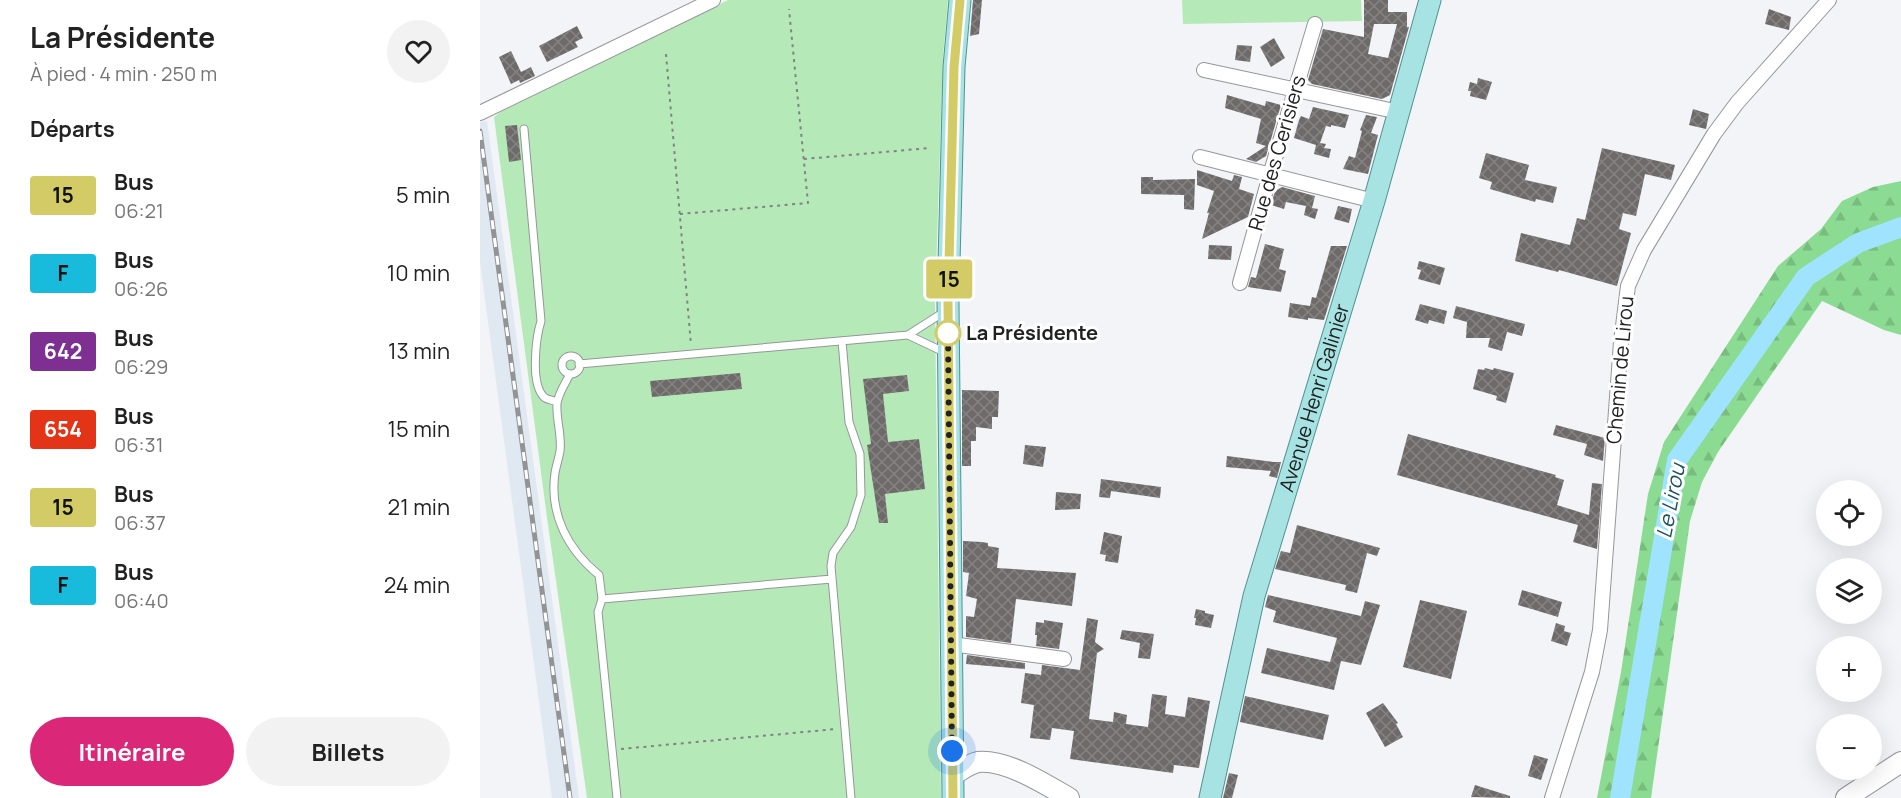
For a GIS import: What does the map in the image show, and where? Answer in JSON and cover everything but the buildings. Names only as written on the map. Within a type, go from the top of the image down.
[{"type":"main road","points":[[955,791],[951,644],[948,309],[954,67],[960,0]]},
{"type":"main road","name":"Avenue Henri Galinier","points":[[1210,798],[1254,596],[1374,201],[1430,0]]},
{"type":"main road","points":[[955,791],[976,762],[993,763],[1041,781],[1069,798]]},
{"type":"main road","points":[[1846,798],[1901,762]]},
{"type":"main road","points":[[1858,798],[1901,769]]},
{"type":"street","points":[[480,113],[713,0]]},
{"type":"street","name":"Chemin de Lirou","points":[[1552,798],[1592,672],[1600,630],[1622,323],[1628,286],[1644,250],[1714,134],[1742,96],[1829,0]]},
{"type":"street","name":"Rue des Cerisiers","points":[[1240,283],[1315,24]]},
{"type":"street","points":[[1204,70],[1399,111]]},
{"type":"street","points":[[1200,157],[1374,201]]},
{"type":"street","points":[[951,644],[1064,659]]},
{"type":"lane","points":[[524,129],[541,321],[536,347],[538,386],[546,399],[557,402]]},
{"type":"lane","points":[[579,364],[908,335],[948,309]]},
{"type":"lane","points":[[908,335],[949,354]]},
{"type":"lane","points":[[842,341],[849,422],[860,454],[861,495],[851,527],[833,553],[831,566],[851,798]]},
{"type":"lane","points":[[571,357],[575,358],[579,364],[577,372],[570,374],[566,373],[562,367],[564,359],[571,357]]},
{"type":"lane","points":[[570,374],[557,402],[561,449],[555,474],[555,496],[559,522],[572,548],[586,564],[599,574],[602,598],[598,612],[617,798]]},
{"type":"lane","points":[[602,598],[832,579]]},
{"type":"path","points":[[680,214],[808,203],[789,9]]},
{"type":"path","points":[[666,54],[692,354]]},
{"type":"path","points":[[804,159],[930,148]]},
{"type":"path","points":[[612,749],[845,728]]},
{"type":"shaded area","points":[[487,121],[579,798],[552,798],[480,262],[480,122]]},
{"type":"green space","points":[[728,0],[948,0],[943,56],[935,303],[941,798],[587,798],[494,117],[510,104],[526,96]]},
{"type":"green space","points":[[1182,0],[1361,0],[1362,21],[1183,24]]},
{"type":"green space","points":[[1901,181],[1901,335],[1884,330],[1822,301],[1718,452],[1702,482],[1690,521],[1651,798],[1625,798],[1642,694],[1631,691],[1612,798],[1597,798],[1621,672],[1648,494],[1664,442],[1778,266],[1821,229],[1842,201],[1873,187]]},
{"type":"waterway","name":"Le Lirou","points":[[1620,798],[1677,460],[1806,277],[1858,243],[1901,227]]},
{"type":"railway","points":[[480,131],[570,798]]},
{"type":"bus line","name":"15","points":[[953,798],[948,302],[954,67],[960,0]]},
{"type":"place","name":"La Présidente","points":[[948,333]]},
{"type":"route","points":[[948,333],[948,330],[952,751]]}]
